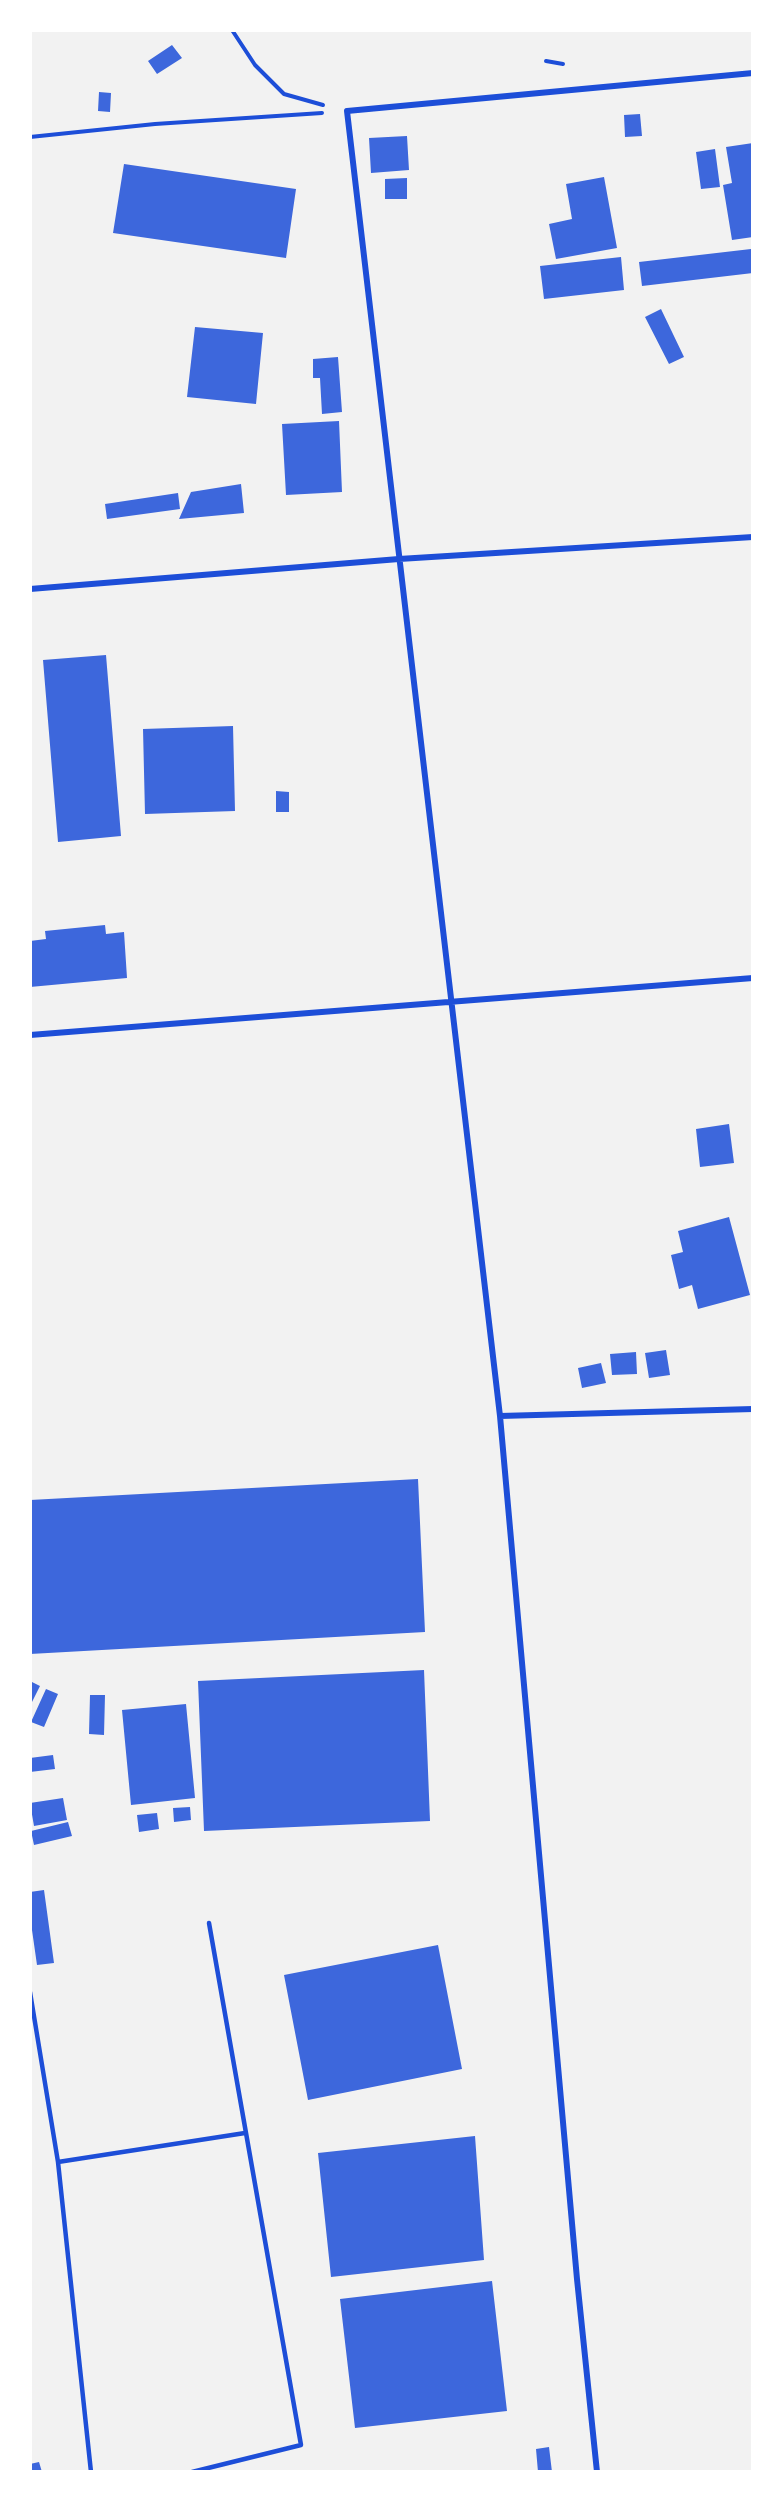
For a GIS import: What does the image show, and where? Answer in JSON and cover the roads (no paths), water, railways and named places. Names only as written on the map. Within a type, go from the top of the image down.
[{"type":"street","points":[[597,2472],[576,2279],[500,1416],[347,111],[753,73]]},
{"type":"street","points":[[30,589],[399,559],[753,537]]},
{"type":"street","points":[[30,1035],[451,1000],[753,978]]},
{"type":"street","points":[[500,1416],[753,1409]]},
{"type":"lane","points":[[192,2472],[301,2445],[209,1923]]},
{"type":"lane","points":[[30,1992],[58,2162],[91,2472]]},
{"type":"lane","points":[[58,2162],[245,2133]]}]
